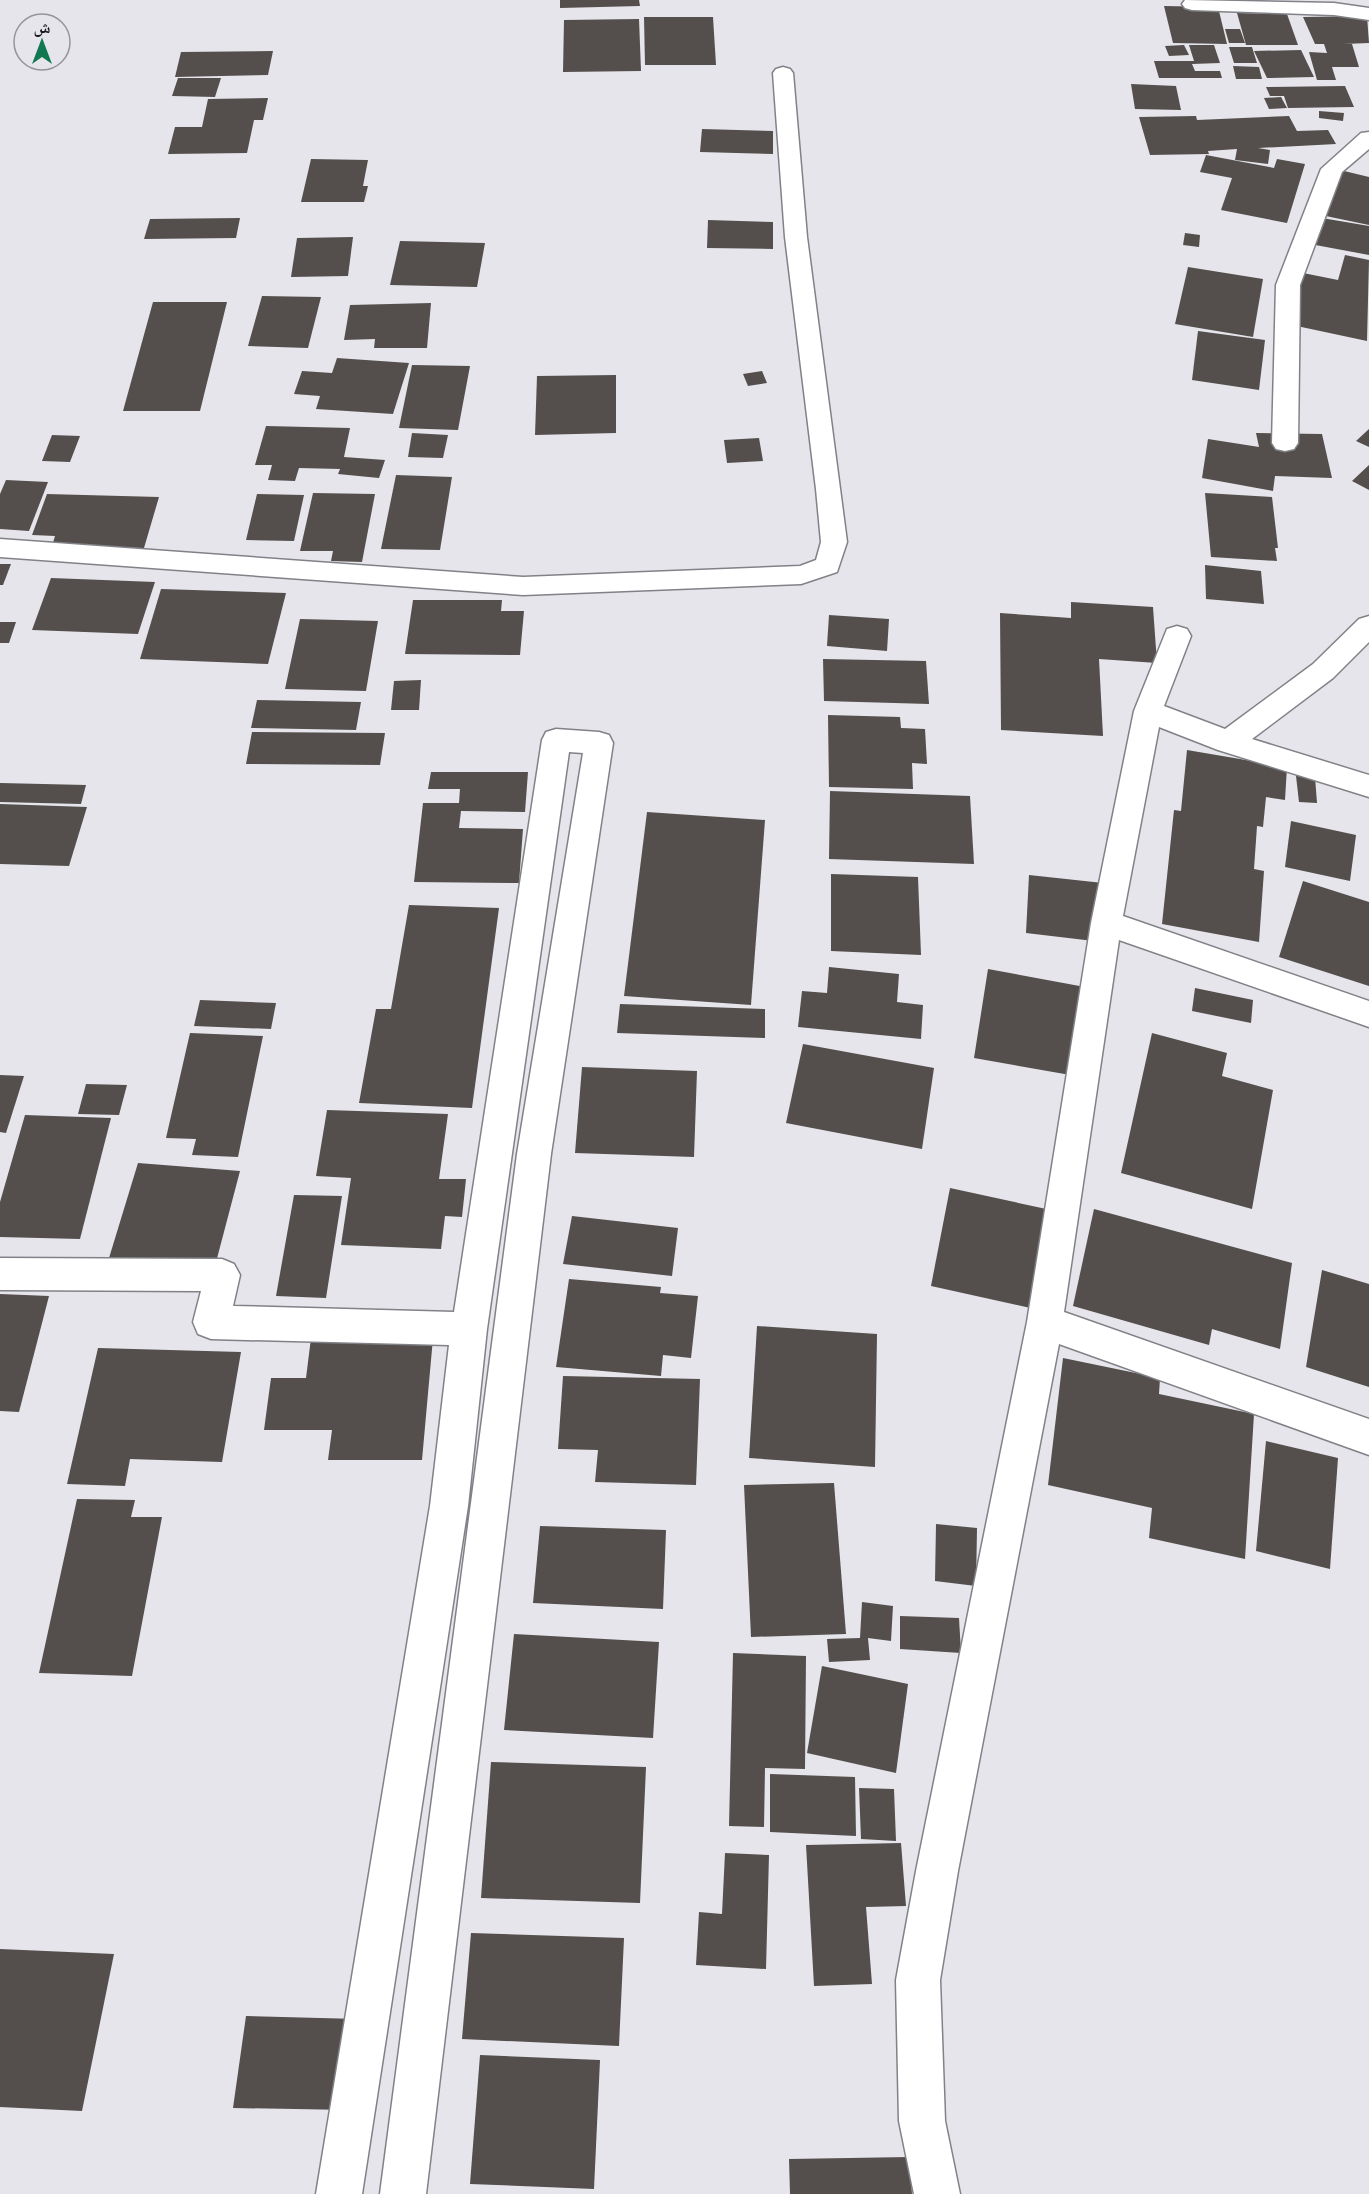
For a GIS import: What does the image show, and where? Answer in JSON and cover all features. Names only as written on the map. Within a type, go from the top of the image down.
[{"type":"street","points":[[1192,4],[1334,9],[1369,14]]},
{"type":"street","points":[[0,548],[523,586],[801,575],[828,566],[834,542],[830,489],[796,237],[783,73]]},
{"type":"street","points":[[1286,443],[1288,285],[1332,169],[1369,138]]},
{"type":"street","points":[[1228,742],[1323,671],[1369,626]]},
{"type":"street","points":[[937,2194],[922,2121],[918,1980],[937,1871],[1009,1515],[1045,1322],[1106,923],[1148,711],[1177,636]]},
{"type":"street","points":[[1148,711],[1228,742],[1369,786]]},
{"type":"street","points":[[339,2194],[449,1506],[469,1329],[555,740],[599,743],[534,1154],[403,2194]]},
{"type":"street","points":[[1106,923],[1369,1014]]},
{"type":"street","points":[[0,1274],[222,1275],[211,1322],[469,1329]]},
{"type":"street","points":[[1045,1322],[1369,1437]]},
{"type":"building","points":[[560,0],[639,0],[640,6],[560,8]]},
{"type":"building","points":[[1164,6],[1218,7],[1227,44],[1173,43]]},
{"type":"building","points":[[1237,13],[1287,14],[1298,45],[1246,45]]},
{"type":"building","points":[[1367,16],[1369,43],[1344,44],[1352,44],[1359,67],[1332,67],[1336,80],[1317,80],[1309,52],[1327,53],[1324,44],[1315,44],[1303,17]]},
{"type":"building","points":[[644,17],[713,17],[716,65],[645,65]]},
{"type":"building","points":[[639,19],[641,71],[563,72],[564,20]]},
{"type":"building","points":[[1225,29],[1240,29],[1245,43],[1229,43]]},
{"type":"building","points":[[1184,45],[1189,55],[1169,56],[1165,46]]},
{"type":"building","points":[[1189,45],[1214,45],[1220,63],[1192,64],[1195,71],[1220,71],[1222,78],[1159,78],[1154,61],[1194,61]]},
{"type":"building","points":[[1229,47],[1252,47],[1257,63],[1234,63]]},
{"type":"building","points":[[1301,50],[1314,77],[1267,78],[1254,51]]},
{"type":"building","points":[[273,51],[268,75],[175,77],[181,52]]},
{"type":"building","points":[[1233,66],[1259,67],[1262,79],[1236,79]]},
{"type":"building","points":[[178,78],[221,78],[215,97],[172,96]]},
{"type":"building","points":[[1131,84],[1176,86],[1181,110],[1135,109]]},
{"type":"building","points":[[1345,86],[1354,107],[1288,108],[1284,96],[1270,96],[1266,87]]},
{"type":"building","points":[[1281,97],[1287,108],[1269,109],[1264,98]]},
{"type":"building","points":[[268,98],[263,120],[254,120],[247,153],[168,154],[175,127],[202,127],[208,99]]},
{"type":"building","points":[[1319,111],[1344,113],[1343,121],[1319,118]]},
{"type":"building","points":[[1196,116],[1197,120],[1289,116],[1297,131],[1328,130],[1336,144],[1258,148],[1270,150],[1268,164],[1235,160],[1237,149],[1208,151],[1209,154],[1150,155],[1139,117]]},
{"type":"building","points":[[702,129],[773,131],[773,154],[700,152]]},
{"type":"building","points":[[1206,155],[1274,168],[1277,159],[1305,164],[1287,223],[1221,210],[1232,178],[1200,172]]},
{"type":"building","points":[[311,159],[368,160],[363,186],[368,186],[364,202],[301,202]]},
{"type":"building","points":[[1340,170],[1369,177],[1369,225],[1321,215]]},
{"type":"building","points":[[1316,217],[1369,226],[1369,255],[1310,244]]},
{"type":"building","points":[[240,218],[236,238],[144,239],[150,219]]},
{"type":"building","points":[[708,220],[773,222],[773,249],[707,248]]},
{"type":"building","points":[[1185,233],[1200,235],[1199,247],[1183,245]]},
{"type":"building","points":[[353,237],[348,276],[291,277],[297,238]]},
{"type":"building","points":[[400,241],[485,243],[477,287],[390,285]]},
{"type":"building","points":[[1345,255],[1369,260],[1367,341],[1278,322],[1293,271],[1338,280]]},
{"type":"building","points":[[1188,267],[1263,279],[1253,337],[1175,324]]},
{"type":"building","points":[[262,296],[321,297],[308,348],[248,346]]},
{"type":"building","points":[[153,302],[227,302],[200,411],[123,411]]},
{"type":"building","points":[[431,303],[427,348],[374,348],[375,339],[344,340],[350,305]]},
{"type":"building","points":[[1198,331],[1265,340],[1259,390],[1192,380]]},
{"type":"building","points":[[337,358],[409,363],[393,414],[316,409],[320,396],[294,394],[302,371],[332,373]]},
{"type":"building","points":[[412,365],[470,366],[458,430],[399,428]]},
{"type":"building","points":[[762,371],[767,383],[748,386],[743,374]]},
{"type":"building","points":[[616,375],[616,433],[535,435],[537,376]]},
{"type":"building","points":[[266,426],[350,428],[344,457],[385,460],[379,478],[338,474],[340,469],[299,468],[295,481],[268,480],[272,465],[255,465]]},
{"type":"building","points":[[1369,429],[1369,447],[1356,441]]},
{"type":"building","points":[[412,433],[448,435],[443,458],[408,457]]},
{"type":"building","points":[[1256,433],[1322,434],[1332,478],[1275,476],[1273,491],[1202,478],[1208,439],[1259,447]]},
{"type":"building","points":[[52,435],[80,436],[70,462],[42,461]]},
{"type":"building","points":[[759,438],[763,461],[727,463],[724,440]]},
{"type":"building","points":[[1369,465],[1369,490],[1352,481]]},
{"type":"building","points":[[396,475],[452,477],[440,550],[381,549]]},
{"type":"building","points":[[6,480],[48,482],[29,531],[0,529],[0,494]]},
{"type":"building","points":[[313,493],[375,494],[362,562],[331,561],[333,551],[300,551]]},
{"type":"building","points":[[1205,493],[1272,497],[1278,548],[1275,548],[1277,561],[1211,557]]},
{"type":"building","points":[[47,494],[159,497],[144,548],[52,546],[55,536],[32,535]]},
{"type":"building","points":[[257,494],[304,495],[294,541],[246,540]]},
{"type":"building","points":[[0,564],[11,564],[3,585],[0,585]]},
{"type":"building","points":[[1205,565],[1261,571],[1264,604],[1206,599]]},
{"type":"building","points":[[51,578],[155,582],[138,634],[32,630]]},
{"type":"building","points":[[161,589],[286,593],[268,664],[140,659]]},
{"type":"building","points":[[413,600],[502,600],[501,611],[524,611],[520,655],[405,654]]},
{"type":"building","points":[[1071,602],[1153,607],[1157,663],[1099,659],[1103,736],[1001,730],[1000,613],[1071,618]]},
{"type":"building","points":[[829,615],[889,619],[887,651],[827,646]]},
{"type":"building","points":[[300,619],[378,621],[366,691],[285,689]]},
{"type":"building","points":[[0,622],[16,622],[9,643],[0,643]]},
{"type":"building","points":[[823,659],[926,661],[929,704],[824,701]]},
{"type":"building","points":[[421,680],[419,710],[391,710],[394,681]]},
{"type":"building","points":[[257,700],[361,702],[356,730],[251,728]]},
{"type":"building","points":[[828,715],[900,717],[901,728],[925,729],[927,764],[912,763],[913,789],[829,787]]},
{"type":"building","points":[[252,732],[385,733],[380,765],[246,764]]},
{"type":"building","points":[[1187,750],[1287,767],[1285,800],[1266,797],[1263,827],[1257,826],[1254,869],[1264,871],[1259,942],[1162,924],[1174,810],[1181,811]]},
{"type":"building","points":[[431,772],[528,772],[525,812],[461,811],[459,828],[523,829],[519,883],[414,882],[423,803],[459,803],[460,789],[428,789]]},
{"type":"building","points":[[1296,776],[1315,777],[1317,803],[1299,802]]},
{"type":"building","points":[[0,783],[86,785],[81,804],[0,802]]},
{"type":"building","points":[[830,791],[970,796],[974,864],[829,859]]},
{"type":"building","points":[[0,804],[87,807],[69,866],[0,864]]},
{"type":"building","points":[[647,812],[765,820],[751,1005],[624,996]]},
{"type":"building","points":[[1291,821],[1356,835],[1350,881],[1285,867]]},
{"type":"building","points":[[831,874],[918,877],[921,955],[831,951]]},
{"type":"building","points":[[1029,875],[1103,883],[1102,942],[1026,933]]},
{"type":"building","points":[[1303,881],[1369,902],[1369,986],[1279,957]]},
{"type":"building","points":[[409,905],[499,908],[472,1108],[359,1103],[376,1009],[391,1009]]},
{"type":"building","points":[[829,967],[899,974],[897,1002],[923,1005],[921,1039],[798,1027],[802,991],[827,993]]},
{"type":"building","points":[[988,969],[1085,987],[1076,1076],[974,1058]]},
{"type":"building","points":[[1195,988],[1253,1000],[1251,1023],[1192,1011]]},
{"type":"building","points":[[200,1000],[276,1003],[271,1029],[194,1026]]},
{"type":"building","points":[[620,1004],[765,1009],[765,1038],[617,1033]]},
{"type":"building","points":[[190,1033],[263,1036],[238,1157],[192,1155],[196,1139],[166,1138]]},
{"type":"building","points":[[1152,1033],[1227,1053],[1222,1076],[1273,1090],[1252,1209],[1121,1173]]},
{"type":"building","points":[[803,1044],[934,1068],[922,1149],[786,1123]]},
{"type":"building","points":[[582,1067],[697,1071],[694,1157],[575,1153]]},
{"type":"building","points":[[0,1075],[24,1076],[6,1133],[0,1132]]},
{"type":"building","points":[[86,1084],[127,1085],[119,1115],[78,1114]]},
{"type":"building","points":[[327,1110],[448,1114],[439,1179],[466,1179],[462,1217],[445,1216],[441,1249],[341,1245],[351,1178],[316,1176]]},
{"type":"building","points":[[25,1115],[111,1118],[80,1239],[0,1237],[0,1202]]},
{"type":"building","points":[[138,1163],[240,1171],[215,1266],[109,1258]]},
{"type":"building","points":[[950,1188],[1051,1210],[1035,1309],[931,1286]]},
{"type":"building","points":[[294,1195],[342,1196],[326,1298],[276,1296]]},
{"type":"building","points":[[1094,1209],[1292,1263],[1280,1349],[1212,1329],[1209,1345],[1073,1306]]},
{"type":"building","points":[[572,1216],[678,1228],[672,1276],[563,1264]]},
{"type":"building","points":[[1322,1270],[1369,1284],[1369,1387],[1306,1367]]},
{"type":"building","points":[[569,1279],[661,1287],[660,1293],[698,1296],[691,1358],[663,1355],[661,1376],[556,1367]]},
{"type":"building","points":[[0,1294],[49,1296],[19,1412],[0,1411]]},
{"type":"building","points":[[757,1326],[877,1334],[875,1467],[749,1458]]},
{"type":"building","points":[[311,1338],[433,1338],[422,1460],[328,1460],[332,1430],[264,1430],[271,1378],[306,1378]]},
{"type":"building","points":[[98,1348],[241,1352],[222,1462],[130,1459],[125,1486],[67,1484]]},
{"type":"building","points":[[1063,1358],[1160,1378],[1159,1394],[1254,1414],[1245,1559],[1149,1538],[1152,1508],[1048,1485]]},
{"type":"building","points":[[563,1376],[700,1379],[696,1485],[595,1482],[598,1450],[558,1449]]},
{"type":"building","points":[[1266,1441],[1338,1458],[1330,1569],[1256,1551]]},
{"type":"building","points":[[834,1483],[846,1634],[751,1637],[744,1485]]},
{"type":"building","points":[[77,1499],[135,1500],[131,1517],[162,1517],[132,1676],[39,1673]]},
{"type":"building","points":[[936,1524],[977,1528],[976,1586],[935,1581]]},
{"type":"building","points":[[540,1526],[666,1530],[663,1609],[533,1603]]},
{"type":"building","points":[[862,1602],[893,1606],[891,1641],[868,1638],[870,1660],[829,1662],[827,1639],[860,1638]]},
{"type":"building","points":[[900,1616],[959,1618],[961,1653],[900,1649]]},
{"type":"building","points":[[514,1634],[659,1642],[653,1738],[504,1730]]},
{"type":"building","points":[[733,1653],[806,1656],[805,1769],[765,1768],[764,1827],[729,1826]]},
{"type":"building","points":[[822,1666],[908,1684],[896,1773],[807,1753]]},
{"type":"building","points":[[491,1762],[646,1767],[640,1903],[481,1898]]},
{"type":"building","points":[[770,1774],[855,1777],[856,1836],[770,1832]]},
{"type":"building","points":[[859,1788],[894,1789],[896,1841],[861,1839]]},
{"type":"building","points":[[901,1843],[906,1906],[866,1907],[872,1984],[814,1986],[806,1845]]},
{"type":"building","points":[[725,1853],[769,1855],[766,1969],[696,1965],[699,1912],[722,1914]]},
{"type":"building","points":[[471,1933],[624,1938],[619,2046],[462,2039]]},
{"type":"building","points":[[0,1949],[114,1954],[82,2111],[0,2107]]},
{"type":"building","points":[[246,2016],[358,2019],[349,2110],[233,2108]]},
{"type":"building","points":[[480,2055],[600,2060],[594,2189],[470,2184]]},
{"type":"building","points":[[909,2157],[912,2194],[790,2194],[789,2159]]}]
